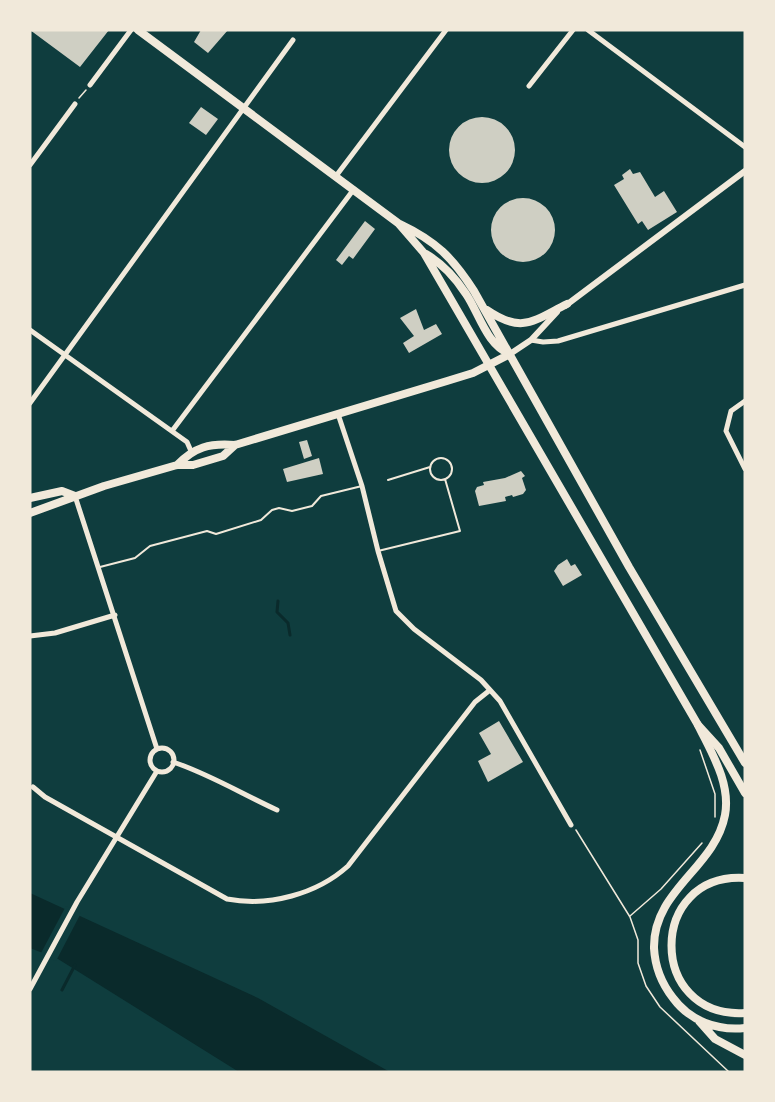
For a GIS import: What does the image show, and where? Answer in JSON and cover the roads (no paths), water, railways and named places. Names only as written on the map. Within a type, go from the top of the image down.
[{"type":"highway","points":[[699,724],[721,776],[725,812],[712,847],[665,904],[657,925],[654,945],[657,967],[664,986],[676,1003],[699,1021],[715,1039],[745,1055]]},
{"type":"highway","points":[[745,878],[718,881],[691,897],[674,923],[671,949],[676,973],[690,994],[711,1008],[745,1013]]},
{"type":"highway","points":[[699,1021],[721,1028],[745,1028]]},
{"type":"main road","points":[[138,30],[398,223],[424,253],[699,724],[719,748],[745,793]]},
{"type":"main road","points":[[398,223],[429,237],[465,276],[486,309],[629,567],[745,763]]},
{"type":"main road","points":[[424,253],[447,270],[467,295],[492,340],[502,351],[510,354]]},
{"type":"main road","points":[[486,309],[505,322],[517,324],[534,321],[567,304]]},
{"type":"main road","points":[[177,465],[191,451],[216,443],[235,445],[472,374],[510,354]]},
{"type":"main road","points":[[30,513],[66,502],[75,496],[177,465],[193,465],[223,456],[235,445]]},
{"type":"main road","points":[[30,498],[62,491],[75,496]]},
{"type":"street","points":[[90,85],[131,30]]},
{"type":"street","points":[[336,176],[446,30]]},
{"type":"street","points":[[529,87],[573,30]]},
{"type":"street","points":[[588,30],[745,147]]},
{"type":"street","points":[[30,403],[293,40]]},
{"type":"street","points":[[30,165],[75,104]]},
{"type":"street","points":[[510,354],[531,340],[549,318],[745,171]]},
{"type":"street","points":[[172,431],[354,189]]},
{"type":"street","points":[[531,340],[558,341],[745,285]]},
{"type":"street","points":[[30,330],[172,431],[190,445],[191,451]]},
{"type":"street","points":[[745,401],[731,411],[726,425],[727,436],[745,469]]},
{"type":"street","points":[[338,414],[362,486],[396,611],[414,629],[483,682],[490,690],[510,716],[571,825]]},
{"type":"street","points":[[75,496],[157,749]]},
{"type":"street","points":[[30,636],[55,633],[115,615]]},
{"type":"street","points":[[33,787],[45,797],[227,899],[243,902],[279,899],[326,883],[348,866],[475,702],[490,690]]},
{"type":"street","points":[[157,749],[167,750],[172,755],[173,762],[167,770],[157,771]]},
{"type":"street","points":[[157,749],[150,758],[157,771]]},
{"type":"street","points":[[173,762],[194,768],[252,800],[277,810]]},
{"type":"street","points":[[30,989],[77,902],[157,771]]},
{"type":"lane","points":[[387,480],[430,466],[437,459],[448,461],[451,471],[445,479]]},
{"type":"lane","points":[[430,466],[432,476],[445,479]]},
{"type":"lane","points":[[378,551],[460,531],[445,479]]},
{"type":"lane","points":[[99,567],[135,558],[150,546],[207,531],[216,534],[261,520],[272,510],[279,508],[292,511],[312,506],[321,496],[362,486]]},
{"type":"water","points":[[30,893],[258,998],[390,1072],[239,1072],[58,959],[30,948]]},
{"type":"waterway","points":[[278,601],[277,612],[288,623],[290,635]]},
{"type":"waterway","points":[[62,990],[75,965]]}]
